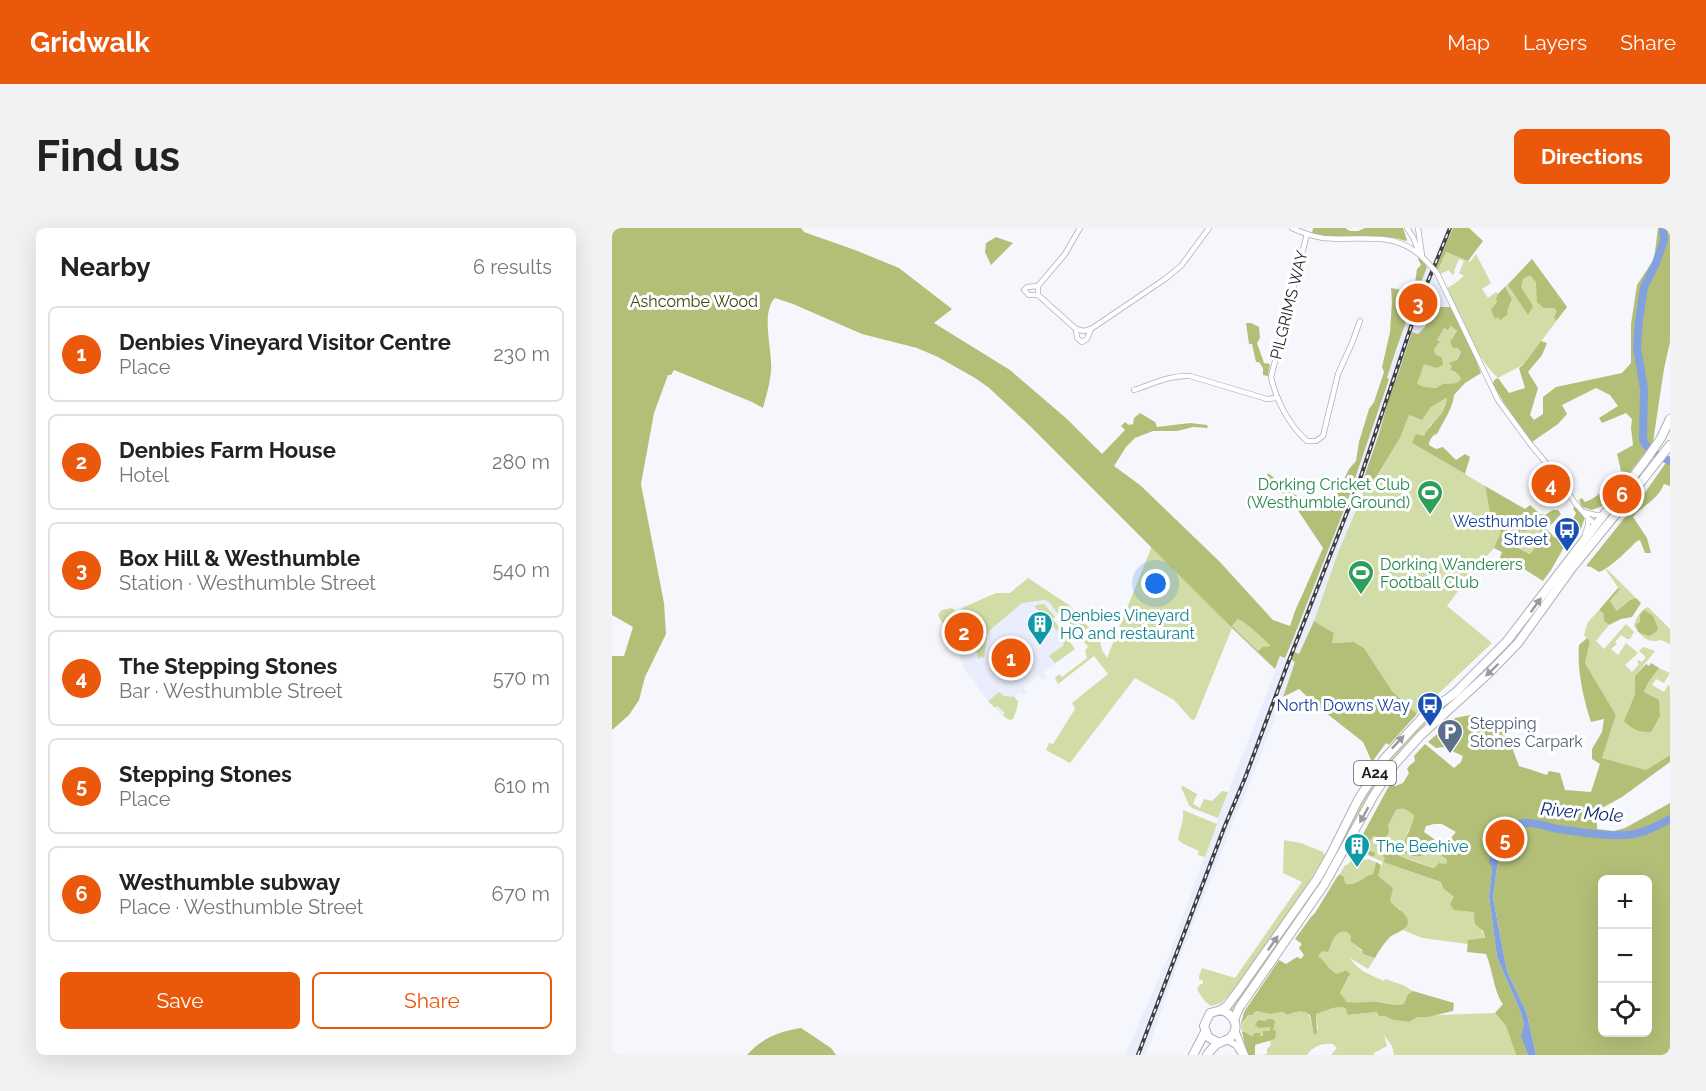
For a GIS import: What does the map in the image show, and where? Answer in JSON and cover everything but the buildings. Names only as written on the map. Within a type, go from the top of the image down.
[{"type":"highway","name":"A24","points":[[1235,1025],[1239,1008],[1324,885],[1374,795],[1394,765],[1421,735],[1513,649],[1530,629],[1572,568],[1609,524],[1649,464],[1670,420]]},
{"type":"highway","name":"A24","points":[[1221,1010],[1231,1002],[1317,879],[1358,800],[1384,759],[1406,733],[1455,693],[1507,641],[1604,514],[1649,464],[1667,448]]},
{"type":"highway","points":[[1207,1055],[1223,1042],[1235,1025],[1231,1015],[1221,1010],[1210,1013],[1204,1026],[1208,1037],[1223,1042]]},
{"type":"highway","points":[[1194,1055],[1205,1032]]},
{"type":"main road","points":[[1235,1025],[1243,1055]]},
{"type":"main road","points":[[1223,1042],[1236,1045],[1243,1055]]},
{"type":"street","points":[[1038,295],[1038,286],[1065,254],[1080,228]]},
{"type":"street","points":[[1038,286],[1028,286],[1024,290],[1029,295],[1038,295],[1076,329],[1084,331],[1091,329],[1165,279],[1180,266],[1209,228]]},
{"type":"street","points":[[1292,228],[1307,234],[1336,238],[1391,238],[1406,243],[1420,253]]},
{"type":"street","points":[[1407,228],[1420,253],[1437,273],[1498,400],[1588,518],[1596,525],[1609,524]]},
{"type":"street","points":[[1418,228],[1420,253]]},
{"type":"street","name":"PILGRIMS WAY","points":[[1307,234],[1271,377],[1277,398],[1304,439],[1310,442],[1322,438],[1338,374],[1360,321]]},
{"type":"street","points":[[1076,329],[1077,338],[1082,342],[1087,339],[1091,329]]},
{"type":"street","points":[[1134,390],[1159,380],[1181,375],[1267,399],[1277,398]]},
{"type":"street","points":[[1582,511],[1595,515],[1604,514]]},
{"type":"street","points":[[1584,541],[1588,518]]},
{"type":"shaded area","points":[[1427,267],[1437,279],[1453,313],[1417,384],[1368,491],[1362,494],[1314,621],[1299,654],[1289,649],[1361,463],[1415,293]]},
{"type":"shaded area","points":[[1018,585],[1049,602],[1058,614],[1053,619],[1075,649],[1044,672],[1046,678],[1043,680],[1039,676],[1024,687],[1027,693],[1019,693],[1015,697],[1018,701],[1017,708],[1013,719],[1010,720],[991,704],[972,677],[970,678],[957,652],[959,651],[938,615],[942,610],[952,608],[957,613],[964,607],[996,593],[1010,593]]},
{"type":"shaded area","points":[[1281,656],[1295,662],[1241,806],[1180,957],[1146,1055],[1125,1055],[1169,955],[1218,818]]},
{"type":"green space","name":"Ashcombe Wood","points":[[612,228],[801,228],[804,232],[899,268],[952,309],[934,323],[1010,370],[1067,419],[1102,454],[1125,430],[1121,426],[1125,422],[1129,425],[1133,424],[1134,418],[1140,413],[1155,422],[1157,427],[1190,423],[1207,425],[1208,428],[1193,427],[1177,431],[1153,431],[1135,438],[1126,447],[1114,466],[1140,485],[1220,562],[1273,620],[1290,626],[1323,548],[1299,512],[1267,475],[1268,473],[1312,508],[1325,510],[1335,507],[1334,499],[1349,469],[1356,461],[1369,409],[1374,402],[1384,372],[1382,367],[1390,332],[1391,288],[1407,291],[1412,283],[1415,283],[1417,269],[1421,265],[1419,257],[1427,267],[1396,349],[1387,378],[1389,379],[1346,505],[1289,649],[1285,658],[1280,656],[1275,669],[988,387],[938,357],[917,348],[862,334],[775,298],[768,313],[771,371],[763,408],[674,370],[671,375],[668,375],[654,413],[641,484],[664,603],[666,634],[645,677],[639,700],[629,715],[612,730],[612,656],[624,656],[633,627],[612,615]],"holes":[[[1238,619],[1251,628],[1271,646],[1263,647],[1258,651],[1232,626]]]},
{"type":"green space","points":[[1313,228],[1345,228],[1358,231],[1365,228],[1403,228],[1407,240],[1382,237],[1323,236],[1312,233]]},
{"type":"green space","points":[[1453,228],[1469,228],[1483,241],[1468,261],[1446,252],[1438,270],[1435,267]]},
{"type":"green space","points":[[1658,228],[1670,228],[1670,342],[1653,442],[1605,505],[1592,510],[1582,507],[1579,500],[1582,498],[1585,502],[1595,497],[1621,471],[1617,454],[1633,445],[1632,419],[1626,413],[1602,423],[1599,418],[1618,406],[1610,395],[1596,388],[1562,405],[1567,414],[1558,424],[1532,442],[1493,384],[1498,378],[1509,393],[1525,388],[1519,368],[1541,341],[1547,343],[1542,355],[1528,372],[1538,388],[1530,415],[1534,420],[1543,414],[1543,397],[1556,387],[1622,373],[1631,363],[1631,324],[1637,285],[1654,259]]},
{"type":"green space","points":[[996,237],[1013,243],[991,265],[985,252],[986,243]]},
{"type":"green space","points":[[1446,252],[1470,262],[1476,254],[1491,283],[1482,289],[1488,298],[1496,292],[1498,294],[1532,259],[1567,307],[1524,364],[1498,378],[1482,359],[1447,288],[1464,276],[1459,273],[1464,261],[1459,259],[1452,275],[1449,270],[1440,274],[1438,270]]},
{"type":"green space","points":[[1532,259],[1567,307],[1556,321],[1554,317],[1557,311],[1554,308],[1544,308],[1537,302],[1536,282],[1530,275],[1523,279],[1521,287],[1533,306],[1528,315],[1508,285]]},
{"type":"green space","points":[[1505,287],[1512,299],[1507,315],[1500,320],[1498,317],[1495,319],[1491,310],[1497,302],[1497,295]]},
{"type":"green space","points":[[1432,307],[1450,307],[1470,345],[1481,373],[1465,383],[1454,395],[1447,415],[1437,434],[1429,443],[1436,449],[1443,447],[1456,460],[1465,454],[1470,457],[1465,474],[1412,443],[1416,434],[1424,436],[1441,415],[1447,398],[1431,407],[1422,420],[1409,415],[1400,438],[1368,491],[1363,494],[1361,486],[1394,380],[1396,380],[1412,332],[1418,334],[1424,327],[1429,320]],"holes":[[[1451,326],[1457,331],[1450,342],[1453,348],[1458,348],[1461,352],[1457,360],[1449,363],[1452,367],[1450,369],[1461,379],[1457,383],[1443,384],[1436,388],[1417,384],[1424,364],[1436,368],[1443,365],[1442,358],[1435,354],[1434,350],[1438,343],[1441,343],[1437,340],[1444,328],[1448,330]]]},
{"type":"green space","points":[[1246,323],[1259,327],[1260,338],[1257,343],[1264,363],[1270,364],[1268,376],[1263,375],[1263,368],[1259,362],[1256,362],[1252,344],[1249,344]]},
{"type":"green space","points":[[1451,326],[1457,330],[1454,337],[1461,352],[1452,367],[1453,372],[1461,379],[1457,383],[1443,384],[1437,388],[1417,384],[1425,360],[1444,328]]},
{"type":"green space","points":[[1448,398],[1443,415],[1430,425],[1424,436],[1412,443],[1485,486],[1491,519],[1502,532],[1494,548],[1447,606],[1492,643],[1417,714],[1392,691],[1364,648],[1354,642],[1332,643],[1334,633],[1314,621],[1339,550],[1363,494],[1369,491],[1400,438],[1409,415],[1422,420],[1431,407]]},
{"type":"green space","points":[[1670,457],[1670,486],[1664,484],[1654,498],[1633,517],[1647,538],[1651,553],[1645,553],[1640,540],[1599,572],[1586,566],[1646,491]]},
{"type":"green space","points":[[1485,486],[1525,509],[1530,505],[1540,514],[1545,515],[1558,510],[1561,514],[1551,525],[1549,523],[1545,527],[1555,538],[1562,533],[1566,535],[1573,524],[1576,513],[1573,509],[1575,505],[1585,517],[1581,529],[1563,549],[1543,581],[1510,560],[1507,566],[1499,572],[1495,571],[1502,552],[1494,548],[1501,532],[1491,519]],"holes":[[[1538,528],[1543,534],[1543,539],[1530,554],[1513,545],[1520,530],[1524,532]]]},
{"type":"green space","points":[[1538,528],[1543,534],[1543,539],[1531,554],[1513,545],[1519,536],[1519,530],[1524,532]]},
{"type":"green space","points":[[1599,529],[1505,653],[1418,735],[1233,1013],[1229,1010],[1331,861],[1371,786],[1388,762],[1415,732],[1487,666]]},
{"type":"green space","points":[[1152,546],[1232,628],[1195,719],[1192,720],[1174,700],[1135,678],[1070,763],[1046,750],[1049,743],[1053,744],[1075,709],[1072,703],[1108,674],[1094,656],[1058,684],[1055,678],[1059,674],[1062,677],[1087,658],[1085,650],[1088,647],[1061,612],[1058,614],[1049,602],[1044,600],[1022,603],[990,630],[984,658],[978,659],[977,652],[970,644],[957,649],[938,615],[942,610],[952,608],[957,613],[964,607],[996,593],[1010,593],[1028,578],[1069,605],[1100,640],[1107,658]]},
{"type":"green space","points":[[1607,569],[1636,598],[1617,611],[1610,601],[1619,589]]},
{"type":"green space","points":[[1618,588],[1620,589],[1610,601],[1617,611],[1636,598],[1641,603],[1632,617],[1609,625],[1604,621],[1604,614],[1599,610]]},
{"type":"green space","points":[[1044,604],[1075,649],[1055,663],[1049,656],[1064,645],[1065,641],[1044,614],[1042,615],[1035,607]]},
{"type":"green space","points":[[1648,607],[1670,629],[1670,644],[1661,640],[1646,639],[1634,626],[1639,615]]},
{"type":"green space","points":[[1599,610],[1604,614],[1604,621],[1609,625],[1596,641],[1604,649],[1626,624],[1634,632],[1630,639],[1621,635],[1615,642],[1617,644],[1611,649],[1618,655],[1626,643],[1638,653],[1625,665],[1632,672],[1639,664],[1637,662],[1639,660],[1642,662],[1646,657],[1639,651],[1643,647],[1655,651],[1635,676],[1635,694],[1627,713],[1644,693],[1659,668],[1670,673],[1664,683],[1656,679],[1652,685],[1664,692],[1668,685],[1670,686],[1670,755],[1646,770],[1602,758],[1616,715],[1585,663],[1590,642],[1584,635],[1588,622]]},
{"type":"green space","points":[[1644,610],[1653,616],[1658,628],[1649,636],[1638,632],[1636,624],[1640,622],[1640,615]]},
{"type":"green space","points":[[1238,619],[1272,646],[1258,651],[1232,626]]},
{"type":"green space","points":[[1314,621],[1334,633],[1332,643],[1354,642],[1364,648],[1392,691],[1417,714],[1389,745],[1386,743],[1372,762],[1363,742],[1299,689],[1283,697],[1295,662],[1290,659],[1293,651],[1299,654]]},
{"type":"green space","points":[[1587,638],[1590,642],[1585,663],[1616,715],[1602,758],[1646,770],[1670,755],[1670,762],[1622,797],[1602,808],[1597,815],[1597,829],[1614,831],[1625,828],[1670,803],[1670,1055],[1536,1055],[1527,1014],[1507,971],[1502,946],[1493,897],[1499,854],[1492,870],[1489,896],[1497,957],[1524,1025],[1524,1044],[1528,1055],[1516,1055],[1506,1026],[1495,1013],[1503,1004],[1486,954],[1467,952],[1468,940],[1485,938],[1483,931],[1475,924],[1474,912],[1454,910],[1450,904],[1454,897],[1443,888],[1441,882],[1383,862],[1384,854],[1392,852],[1434,868],[1439,863],[1446,864],[1447,860],[1436,853],[1416,856],[1405,853],[1405,841],[1414,815],[1405,810],[1396,810],[1384,840],[1373,836],[1366,849],[1375,853],[1374,856],[1356,847],[1390,784],[1395,786],[1403,783],[1409,773],[1407,769],[1415,761],[1414,756],[1425,744],[1454,768],[1461,762],[1463,756],[1443,747],[1436,748],[1428,742],[1455,718],[1470,715],[1505,729],[1519,766],[1547,775],[1549,771],[1560,773],[1565,790],[1591,792],[1600,764],[1592,759],[1592,749],[1602,732],[1604,719],[1591,722],[1581,684],[1579,645]],"holes":[[[1442,824],[1456,832],[1442,850],[1438,848],[1434,839],[1424,832],[1426,826]]]},
{"type":"green space","points":[[1651,663],[1659,668],[1644,692],[1659,700],[1660,716],[1651,732],[1647,732],[1633,728],[1624,721],[1635,694],[1635,676],[1646,664],[1649,666]]},
{"type":"green space","points":[[999,692],[1004,696],[1013,696],[1018,701],[1013,719],[1010,720],[1003,716],[1005,713],[988,701]]},
{"type":"green space","points":[[1181,787],[1197,794],[1193,804],[1200,808],[1204,799],[1212,801],[1222,791],[1228,792],[1218,818],[1192,808]]},
{"type":"green space","points":[[1401,808],[1414,815],[1413,824],[1407,833],[1421,856],[1435,853],[1447,860],[1446,865],[1439,863],[1435,868],[1405,858],[1385,858],[1383,862],[1372,857],[1374,856],[1366,849],[1373,836],[1384,840],[1396,810]]},
{"type":"green space","points":[[1183,810],[1217,824],[1205,857],[1198,855],[1199,851],[1178,839]]},
{"type":"green space","points":[[1284,840],[1301,843],[1323,852],[1325,856],[1233,992],[1221,1003],[1212,1006],[1205,1001],[1197,989],[1200,984],[1203,984],[1203,981],[1199,979],[1202,968],[1235,978],[1302,882],[1283,873]]},
{"type":"green space","points":[[1355,857],[1376,862],[1373,874],[1356,883],[1345,883],[1344,877],[1340,874],[1345,865]]},
{"type":"green space","points":[[1376,862],[1381,865],[1378,876],[1393,888],[1390,901],[1405,915],[1407,925],[1389,938],[1375,958],[1363,954],[1362,950],[1350,941],[1351,936],[1347,932],[1339,933],[1334,937],[1328,952],[1322,951],[1318,956],[1337,974],[1347,971],[1350,974],[1340,993],[1347,1002],[1404,1004],[1408,994],[1413,991],[1454,1003],[1453,1011],[1418,1017],[1409,1022],[1379,1016],[1377,1012],[1348,1015],[1346,1009],[1342,1007],[1333,1008],[1316,1014],[1317,1033],[1314,1035],[1310,1015],[1302,1012],[1288,1015],[1282,1012],[1270,1014],[1256,1011],[1248,1015],[1241,1024],[1244,1012],[1279,960],[1286,964],[1297,957],[1301,959],[1304,955],[1299,948],[1302,944],[1295,939],[1315,913],[1337,877],[1340,874],[1344,877],[1345,883],[1356,883],[1373,874]]},
{"type":"green space","points":[[1383,862],[1441,882],[1443,888],[1474,912],[1485,939],[1468,940],[1468,944],[1422,938],[1403,930],[1408,924],[1400,909],[1389,901],[1393,888],[1377,876]]},
{"type":"green space","points":[[1340,931],[1347,932],[1351,936],[1350,941],[1363,954],[1375,958],[1368,969],[1350,958],[1357,966],[1384,981],[1385,979],[1403,985],[1413,991],[1408,994],[1404,1004],[1378,1002],[1355,1004],[1343,998],[1340,993],[1349,977],[1344,971],[1337,975],[1318,956]]},
{"type":"green space","points":[[1342,1007],[1349,1015],[1378,1012],[1393,1020],[1409,1022],[1418,1017],[1495,1013],[1506,1026],[1516,1055],[1394,1055],[1392,1046],[1384,1035],[1387,1046],[1374,1055],[1331,1055],[1337,1048],[1329,1044],[1312,1049],[1307,1055],[1261,1055],[1267,1054],[1267,1049],[1271,1045],[1270,1040],[1275,1039],[1270,1031],[1264,1031],[1264,1036],[1242,1032],[1241,1024],[1248,1015],[1256,1011],[1270,1014],[1282,1012],[1288,1015],[1304,1012],[1309,1015],[1314,1034],[1318,1030],[1316,1014]]},
{"type":"green space","points":[[1273,1019],[1275,1022],[1273,1030],[1276,1031],[1275,1039],[1255,1045],[1255,1055],[1247,1055],[1242,1032],[1252,1036],[1260,1033],[1260,1036],[1263,1036],[1263,1031],[1270,1031],[1270,1027],[1259,1028],[1255,1025],[1258,1020]]},
{"type":"green space","points":[[801,1028],[831,1048],[836,1055],[747,1055],[771,1037]]},
{"type":"water","points":[[1494,850],[1499,854],[1493,897],[1507,971],[1527,1014],[1536,1055],[1528,1055],[1521,1036],[1524,1025],[1521,1013],[1497,957],[1489,896]]},
{"type":"waterway","name":"River Mole","points":[[1663,228],[1664,240],[1644,287],[1637,347],[1644,389],[1643,440],[1651,450],[1670,461]]},
{"type":"waterway","name":"River Mole","points":[[1493,862],[1508,833],[1522,823],[1536,823],[1558,829],[1590,833],[1625,835],[1645,831],[1670,819]]},
{"type":"railway","points":[[1138,1055],[1360,479],[1419,303],[1450,228]]},
{"type":"place","name":"Box Hill & Westhumble","points":[[1418,303]]},
{"type":"place","name":"The Stepping Stones","points":[[1551,484]]},
{"type":"place","name":"Westhumble subway","points":[[1622,494]]},
{"type":"place","name":"Dorking Cricket Club (Westhumble Ground)","points":[[1430,516]]},
{"type":"place","name":"Westhumble Street","points":[[1567,553]]},
{"type":"place","name":"Dorking Wanderers Football Club","points":[[1361,596]]},
{"type":"place","name":"Denbies Farm House","points":[[964,632]]},
{"type":"place","name":"Denbies Vineyard HQ and restaurant","points":[[1040,647]]},
{"type":"place","name":"Denbies Vineyard Visitor Centre","points":[[1011,658]]},
{"type":"place","name":"North Downs Way","points":[[1430,728]]},
{"type":"place","name":"Stepping Stones Carpark","points":[[1450,755]]},
{"type":"place","name":"Stepping Stones","points":[[1505,839]]},
{"type":"place","name":"The Beehive","points":[[1357,869]]}]
